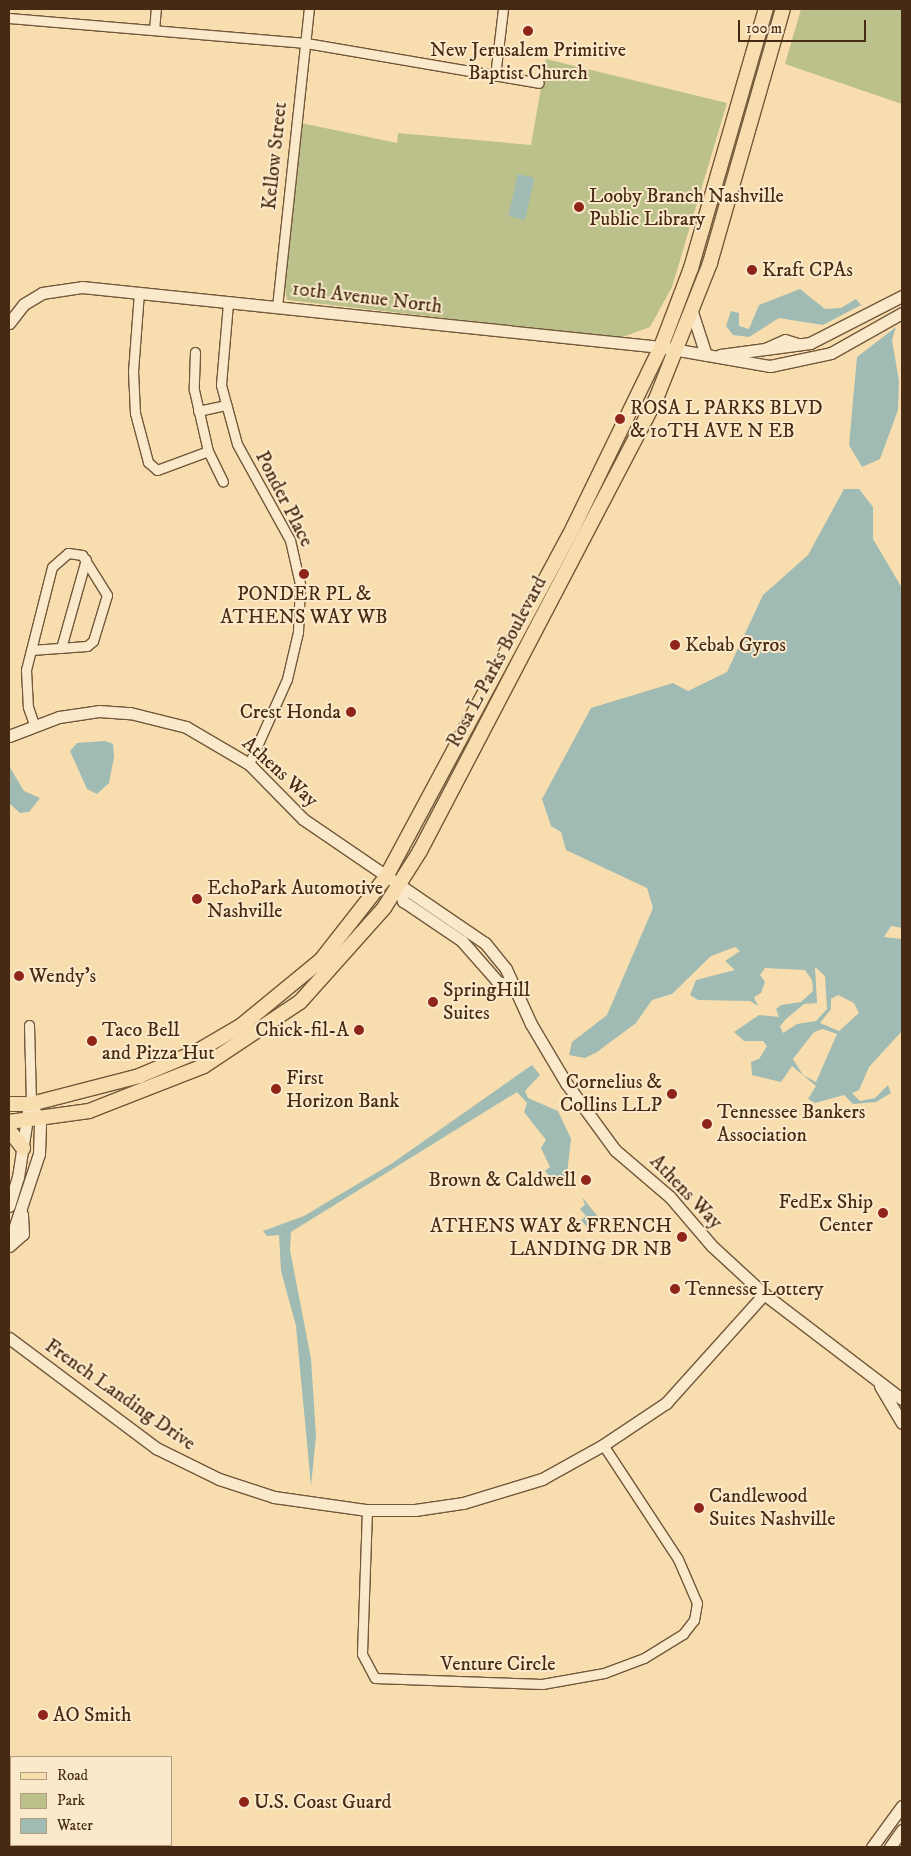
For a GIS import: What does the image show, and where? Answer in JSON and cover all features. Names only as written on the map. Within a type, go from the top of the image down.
[{"type":"main road","name":"Rosa L Parks Boulevard","points":[[9,1104],[31,1104],[139,1076],[190,1055],[242,1025],[322,960],[386,877],[573,528],[661,347],[691,268],[766,9]]},
{"type":"main road","name":"Rosa L Parks Boulevard","points":[[9,1122],[40,1121],[141,1094],[191,1072],[250,1038],[307,995],[399,886],[585,539],[678,350],[692,312],[783,9]]},
{"type":"main road","points":[[9,1130],[23,1148]]},
{"type":"street","points":[[154,30],[156,9]]},
{"type":"street","name":"Kellow Street","points":[[277,306],[309,9]]},
{"type":"street","points":[[495,76],[503,9]]},
{"type":"street","points":[[9,18],[306,43],[539,83]]},
{"type":"street","name":"10th Avenue North","points":[[9,323],[24,304],[51,290],[72,286],[661,347],[710,355]]},
{"type":"street","points":[[139,292],[132,371],[135,413],[148,462],[157,470],[208,451]]},
{"type":"street","points":[[710,355],[758,352],[803,345],[902,296]]},
{"type":"street","name":"Ponder Place","points":[[228,303],[221,385],[226,406],[237,444],[290,540],[300,584],[298,632],[287,679],[249,764]]},
{"type":"street","points":[[692,312],[710,355]]},
{"type":"street","points":[[710,355],[753,366],[799,362],[831,353],[902,313]]},
{"type":"street","points":[[195,352],[198,411],[208,451],[223,482]]},
{"type":"street","points":[[198,411],[226,406]]},
{"type":"street","points":[[32,650],[87,646],[93,641],[107,595],[86,559],[68,553],[56,562],[32,650],[25,690],[34,724]]},
{"type":"street","points":[[61,648],[86,559]]},
{"type":"street","name":"Athens Way","points":[[9,736],[34,724],[99,711],[144,715],[186,727],[249,764],[294,812],[399,886],[474,933],[506,969],[511,984],[566,1083],[615,1150],[670,1197],[712,1246],[764,1294],[880,1386],[902,1399]]},
{"type":"street","points":[[9,1206],[23,1148],[24,1122],[31,1104],[29,1025]]},
{"type":"street","points":[[9,1245],[22,1214],[35,1174],[40,1121],[31,1104]]},
{"type":"street","name":"French Landing Drive","points":[[9,1338],[14,1347],[156,1448],[190,1467],[274,1497],[367,1510],[463,1503],[542,1479],[603,1445],[666,1403],[764,1294]]},
{"type":"street","points":[[9,1330],[14,1347]]},
{"type":"street","name":"Athens Way","points":[[880,1386],[902,1423]]},
{"type":"street","name":"Venture Circle","points":[[367,1510],[362,1654],[375,1678],[542,1684],[604,1673],[676,1639],[692,1624],[697,1603],[678,1559],[603,1445]]},
{"type":"street","points":[[872,1847],[902,1806]]},
{"type":"street","points":[[890,1847],[902,1830]]},
{"type":"green space","points":[[801,9],[902,9],[902,104],[785,64]]},
{"type":"green space","points":[[546,59],[727,103],[672,287],[650,327],[620,338],[287,300],[284,282],[301,123],[397,143],[398,133],[531,145]]},
{"type":"water","points":[[518,174],[535,178],[525,220],[508,216]]},
{"type":"water","points":[[800,289],[825,309],[841,308],[856,299],[861,305],[823,325],[779,318],[749,337],[733,335],[726,326],[731,311],[739,313],[739,326],[749,329],[759,305]]},
{"type":"water","points":[[896,327],[892,340],[899,381],[898,410],[880,459],[862,467],[849,445],[857,357]]},
{"type":"water","points":[[844,489],[859,489],[873,507],[873,539],[902,588],[902,928],[891,926],[884,937],[902,939],[902,1031],[869,1067],[859,1090],[852,1093],[860,1101],[875,1098],[888,1085],[891,1093],[876,1102],[853,1104],[844,1095],[815,1103],[808,1099],[816,1086],[792,1066],[781,1082],[752,1075],[751,1062],[759,1059],[767,1046],[763,1041],[744,1041],[734,1032],[759,1015],[779,1017],[776,1009],[781,1005],[801,1002],[813,991],[812,980],[805,970],[765,968],[760,975],[765,982],[761,993],[754,997],[758,1006],[750,1001],[698,1000],[690,995],[696,980],[735,970],[725,961],[740,951],[735,947],[711,956],[672,994],[652,1000],[636,1023],[597,1052],[585,1058],[569,1055],[572,1042],[607,1015],[653,908],[647,888],[566,850],[561,832],[551,826],[542,799],[591,708],[673,683],[688,691],[727,672],[763,595],[808,555]],"holes":[[[815,967],[825,976],[827,1009],[816,1021],[797,1024],[783,1033],[780,1026],[786,1019],[804,1004],[817,1003]],[[838,995],[854,1003],[859,1013],[839,1031],[820,1023],[831,1009],[831,999]],[[823,1029],[837,1034],[816,1082],[803,1075],[793,1059],[814,1032]]]},
{"type":"water","points":[[105,741],[113,744],[114,757],[109,783],[97,794],[87,789],[70,751],[77,743]]},
{"type":"water","points":[[9,766],[24,791],[40,798],[29,812],[20,813],[9,803]]},
{"type":"water","points":[[532,1065],[540,1075],[525,1091],[528,1098],[558,1111],[571,1139],[566,1182],[558,1188],[545,1171],[550,1167],[541,1148],[546,1140],[524,1112],[527,1103],[517,1092],[291,1232],[290,1250],[311,1359],[316,1436],[311,1486],[296,1326],[281,1271],[279,1235],[267,1236],[263,1231],[304,1216],[391,1164]]},
{"type":"water","points":[[582,1197],[599,1218],[587,1227],[581,1220],[586,1216],[580,1209],[585,1205]]},
{"type":"place","name":"New Jerusalem Primitive Baptist Church","points":[[528,31]]},
{"type":"place","name":"Looby Branch Nashville Public Library","points":[[579,207]]},
{"type":"place","name":"Kraft CPAs","points":[[752,270]]},
{"type":"place","name":"ROSA L PARKS BLVD & 10TH AVE N EB","points":[[620,419]]},
{"type":"place","name":"PONDER PL & ATHENS WAY WB","points":[[304,574]]},
{"type":"place","name":"Kebab Gyros","points":[[675,645]]},
{"type":"place","name":"Crest Honda","points":[[351,712]]},
{"type":"place","name":"EchoPark Automotive Nashville","points":[[197,899]]},
{"type":"place","name":"Wendy's","points":[[19,976]]},
{"type":"place","name":"SpringHill Suites","points":[[433,1002]]},
{"type":"place","name":"Chick-fil-A","points":[[359,1030]]},
{"type":"place","name":"Taco Bell and Pizza Hut","points":[[92,1041]]},
{"type":"place","name":"First Horizon Bank","points":[[276,1089]]},
{"type":"place","name":"Cornelius & Collins LLP","points":[[672,1094]]},
{"type":"place","name":"Tennessee Bankers Association","points":[[707,1124]]},
{"type":"place","name":"Brown & Caldwell","points":[[586,1180]]},
{"type":"place","name":"FedEx Ship Center","points":[[883,1213]]},
{"type":"place","name":"ATHENS WAY & FRENCH LANDING DR NB","points":[[682,1237]]},
{"type":"place","name":"Tennesse Lottery","points":[[675,1289]]},
{"type":"place","name":"Candlewood Suites Nashville","points":[[699,1508]]},
{"type":"place","name":"AO Smith","points":[[43,1715]]},
{"type":"place","name":"U.S. Coast Guard","points":[[244,1802]]}]
